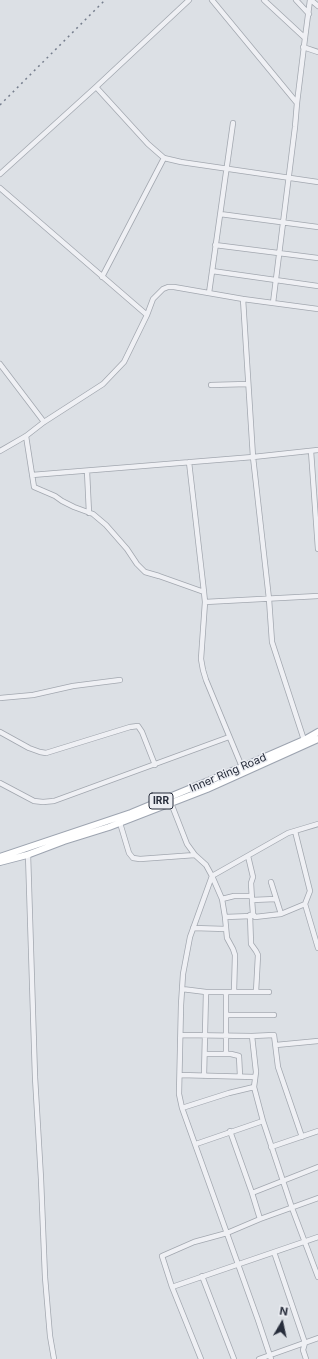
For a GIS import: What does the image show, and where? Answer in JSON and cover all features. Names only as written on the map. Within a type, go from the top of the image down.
[{"type":"main road","name":"Inner Ring Road","points":[[0,862],[27,855],[120,823],[210,788],[307,742],[318,732]]},
{"type":"main road","name":"Inner Ring Road","points":[[0,857],[131,813],[242,767],[318,739]]},
{"type":"street","points":[[0,174],[189,0]]},
{"type":"street","points":[[212,0],[297,103]]},
{"type":"street","points":[[264,0],[304,38]]},
{"type":"street","points":[[296,0],[309,14]]},
{"type":"street","points":[[272,303],[284,222],[304,38],[311,0]]},
{"type":"street","points":[[311,0],[318,6]]},
{"type":"street","points":[[303,47],[318,52]]},
{"type":"street","points":[[96,87],[151,147],[164,158],[181,162],[318,182]]},
{"type":"street","points":[[209,293],[233,122]]},
{"type":"street","points":[[102,277],[164,158]]},
{"type":"street","points":[[0,188],[147,316]]},
{"type":"street","points":[[220,214],[318,227]]},
{"type":"street","points":[[215,245],[318,258]]},
{"type":"street","points":[[212,271],[318,286]]},
{"type":"street","points":[[0,451],[26,436],[44,422],[103,384],[124,362],[147,316],[153,299],[160,291],[168,287],[318,309]]},
{"type":"street","points":[[243,299],[253,457],[269,599],[272,642],[307,742]]},
{"type":"street","points":[[0,364],[44,422]]},
{"type":"street","points":[[211,385],[248,384]]},
{"type":"street","points":[[26,436],[32,483],[36,488],[93,514],[106,525],[127,548],[137,564],[145,572],[204,592]]},
{"type":"street","points":[[32,475],[253,457],[318,450]]},
{"type":"street","points":[[311,451],[318,549]]},
{"type":"street","points":[[189,462],[205,602],[202,659],[203,670],[242,767]]},
{"type":"street","points":[[87,471],[89,513]]},
{"type":"street","points":[[205,602],[318,596]]},
{"type":"street","points":[[0,698],[120,680]]},
{"type":"street","points":[[0,732],[29,748],[46,753],[126,728],[138,726],[142,732],[155,765]]},
{"type":"street","points":[[0,783],[34,801],[54,801],[229,737]]},
{"type":"street","points":[[171,803],[187,844],[206,865],[222,899],[227,938],[235,955],[234,992]]},
{"type":"street","points":[[120,823],[129,854],[133,858],[140,859],[196,855]]},
{"type":"street","points":[[271,1357],[182,1108],[179,1094],[182,989],[189,942],[212,876],[288,833],[318,824]]},
{"type":"street","points":[[225,917],[259,917],[281,914],[305,904],[309,895],[309,887],[296,831]]},
{"type":"street","points":[[30,848],[27,855],[35,1077],[45,1276],[50,1336],[54,1359]]},
{"type":"street","points":[[248,856],[253,877],[251,883],[251,944],[258,955],[256,992]]},
{"type":"street","points":[[271,882],[281,914]]},
{"type":"street","points":[[222,899],[234,896],[276,899]]},
{"type":"street","points":[[305,904],[316,933],[318,948]]},
{"type":"street","points":[[193,928],[226,929]]},
{"type":"street","points":[[182,989],[206,992],[269,992]]},
{"type":"street","points":[[204,1076],[206,992]]},
{"type":"street","points":[[226,992],[226,1054]]},
{"type":"street","points":[[226,1015],[274,1015]]},
{"type":"street","points":[[181,1035],[274,1035],[278,1067],[302,1137]]},
{"type":"street","points":[[252,1036],[256,1072],[254,1087],[263,1121],[292,1208],[305,1242],[316,1264],[318,1277]]},
{"type":"street","points":[[276,1045],[318,1041]]},
{"type":"street","points":[[205,1054],[226,1054],[240,1057],[240,1076]]},
{"type":"street","points":[[180,1075],[255,1077]]},
{"type":"street","points":[[182,1108],[229,1093],[254,1087]]},
{"type":"street","points":[[196,1144],[230,1131],[263,1121]]},
{"type":"street","points":[[230,1131],[260,1219]]},
{"type":"street","points":[[271,1147],[318,1131]]},
{"type":"street","points":[[252,1192],[318,1167]]},
{"type":"street","points":[[201,1359],[172,1288],[162,1256],[194,1242],[227,1233],[260,1219],[318,1198]]},
{"type":"street","points":[[172,1288],[202,1276],[318,1237]]},
{"type":"street","points":[[274,1252],[305,1343],[303,1350],[306,1359]]},
{"type":"street","points":[[202,1276],[234,1359]]},
{"type":"street","points":[[259,1359],[271,1357],[318,1338]]},
{"type":"railway","points":[[0,105],[105,0]]}]
